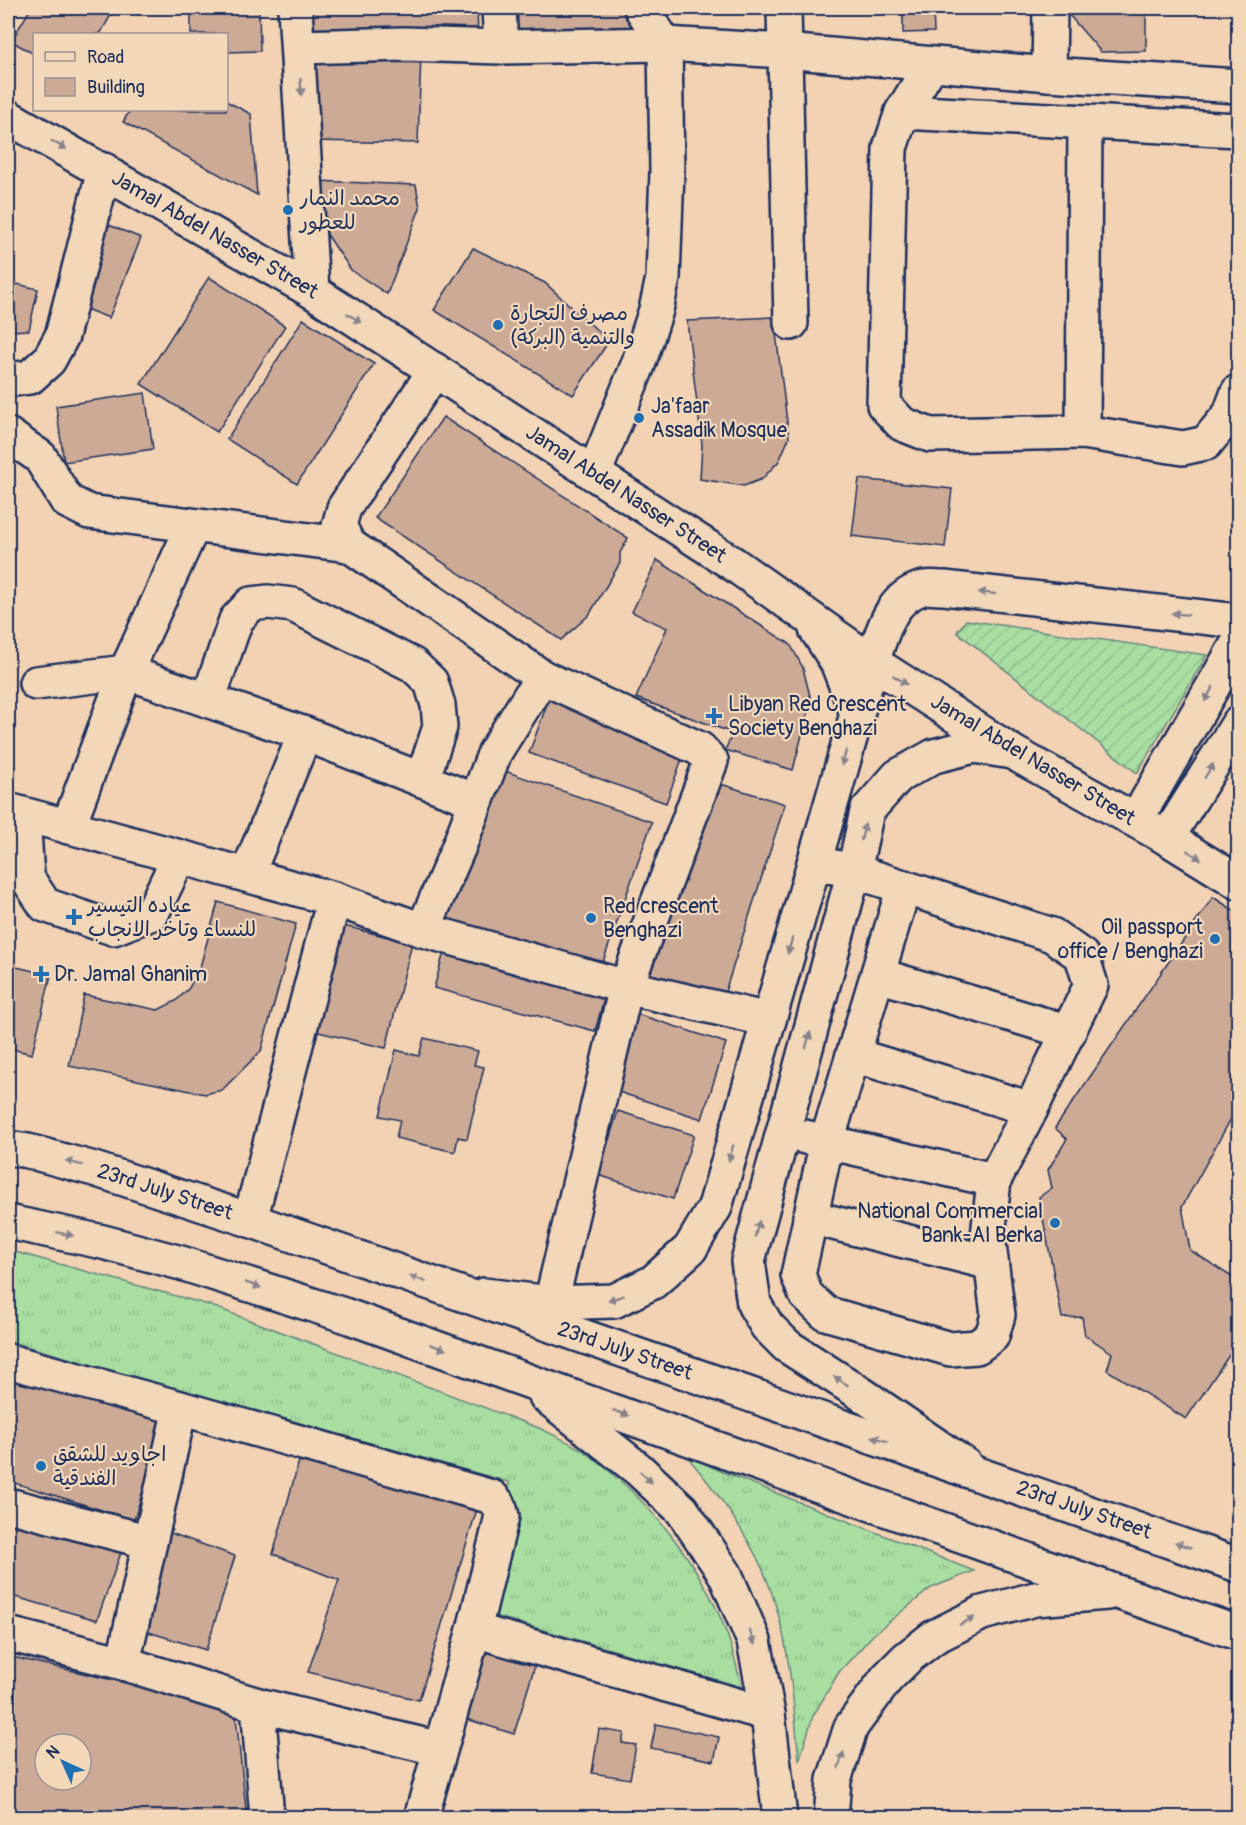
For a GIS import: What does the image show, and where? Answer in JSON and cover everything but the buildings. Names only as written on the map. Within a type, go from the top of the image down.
[{"type":"street","points":[[295,8],[312,291]]},
{"type":"street","points":[[499,8],[501,47]]},
{"type":"street","points":[[594,474],[638,365],[656,310],[663,278],[667,171],[665,44],[641,8]]},
{"type":"street","points":[[784,8],[791,322]]},
{"type":"street","points":[[1049,74],[1050,8]]},
{"type":"street","points":[[298,47],[404,44],[501,47],[665,44],[784,51],[1049,74],[1239,86]]},
{"type":"street","points":[[931,65],[902,112],[890,148],[884,405],[902,424],[930,435],[1083,432],[1183,448],[1206,443],[1230,414],[1239,392]]},
{"type":"street","points":[[902,112],[1239,130]]},
{"type":"street","name":"Jamal Abdel Nasser Street","points":[[8,117],[312,291],[722,557],[872,662],[1012,752],[1136,820],[1239,882]]},
{"type":"street","points":[[1083,432],[1085,122]]},
{"type":"street","points":[[8,380],[30,377],[49,360],[62,336],[104,170]]},
{"type":"street","points":[[349,545],[339,526],[344,508],[435,370]]},
{"type":"street","points":[[8,435],[40,457],[67,501],[89,512],[349,545],[542,677],[700,749],[711,761],[626,987],[551,1303]]},
{"type":"street","points":[[68,827],[126,672],[193,526]]},
{"type":"street","points":[[449,1290],[551,1303],[614,1301],[653,1282],[690,1249],[715,1207],[872,662],[887,619],[908,594],[922,588],[944,588],[1239,621]]},
{"type":"street","points":[[208,700],[236,620],[251,604],[268,602],[293,605],[413,665],[431,682],[438,705],[440,727],[422,780]]},
{"type":"street","points":[[804,613],[837,662],[857,713]]},
{"type":"street","points":[[1136,820],[1239,643]]},
{"type":"street","points":[[36,682],[126,672],[305,734],[476,801]]},
{"type":"street","points":[[423,930],[458,849],[495,752],[542,677]]},
{"type":"street","points":[[1167,838],[1239,724]]},
{"type":"street","points":[[246,875],[305,734]]},
{"type":"street","points":[[977,1472],[787,1346],[767,1326],[754,1304],[748,1261],[854,871],[867,811],[898,776],[934,756],[974,746],[1012,752]]},
{"type":"street","points":[[179,857],[152,913],[113,928],[45,905],[27,878],[15,812],[334,899],[423,930],[626,987],[769,1020]]},
{"type":"street","points":[[814,863],[854,871],[904,887],[1052,935],[1082,956],[1091,985],[993,1180],[988,1236],[998,1315],[992,1336],[977,1347],[950,1349],[825,1313],[806,1295],[798,1275],[827,1141],[904,887]]},
{"type":"street","points":[[250,1220],[334,899]]},
{"type":"street","points":[[878,975],[1069,1032]]},
{"type":"street","points":[[853,1055],[1031,1108]]},
{"type":"street","points":[[740,1121],[993,1180]]},
{"type":"street","name":"23rd July Street","points":[[8,1148],[28,1150],[94,1169],[250,1220],[1239,1565]]},
{"type":"street","points":[[810,1217],[991,1263]]},
{"type":"street","points":[[8,1222],[104,1242],[181,1263],[344,1315],[1117,1592],[1239,1633]]},
{"type":"street","points":[[8,1361],[492,1497],[499,1505],[502,1516],[474,1630],[421,1818]]},
{"type":"street","points":[[518,1376],[567,1411],[638,1468],[682,1510],[725,1574],[754,1641],[768,1714],[780,1818]]},
{"type":"street","points":[[123,1663],[180,1408]]},
{"type":"street","points":[[8,1505],[150,1542]]},
{"type":"street","points":[[831,1818],[834,1780],[851,1727],[886,1678],[907,1658],[934,1637],[982,1613],[1035,1599],[1117,1592]]},
{"type":"street","points":[[474,1630],[768,1714]]},
{"type":"street","points":[[8,1634],[123,1663],[258,1705],[440,1749]]},
{"type":"street","points":[[258,1705],[267,1818]]},
{"type":"green space","points":[[966,620],[1207,655],[1137,773],[957,632]]},
{"type":"green space","points":[[8,1250],[209,1305],[539,1428],[577,1447],[632,1491],[652,1512],[687,1558],[716,1607],[727,1634],[742,1687],[488,1614],[511,1532],[509,1482],[8,1341]]},
{"type":"green space","points":[[686,1455],[723,1472],[974,1571],[931,1588],[874,1634],[839,1672],[813,1716],[799,1761],[784,1638],[771,1591],[762,1568],[737,1523]]},
{"type":"place","name":"محمد النمار للعطور","points":[[288,210]]},
{"type":"place","name":"مصرف التجارة والتنمية (البركة)","points":[[498,325]]},
{"type":"place","name":"Ja'faar Assadik Mosque","points":[[639,418]]},
{"type":"place","name":"Libyan Red Crescent Society Benghazi","points":[[714,716]]},
{"type":"place","name":"عياده التيسير للنساء وتاخر الانجاب","points":[[74,917]]},
{"type":"place","name":"Red crescent Benghazi","points":[[591,918]]},
{"type":"place","name":"Oil passport office / Benghazi","points":[[1215,939]]},
{"type":"place","name":"Dr. Jamal Ghanim","points":[[41,974]]},
{"type":"place","name":"National Commercial Bank-Al Berka","points":[[1055,1223]]},
{"type":"place","name":"اجاويد للشقق الفندقية","points":[[41,1466]]}]
